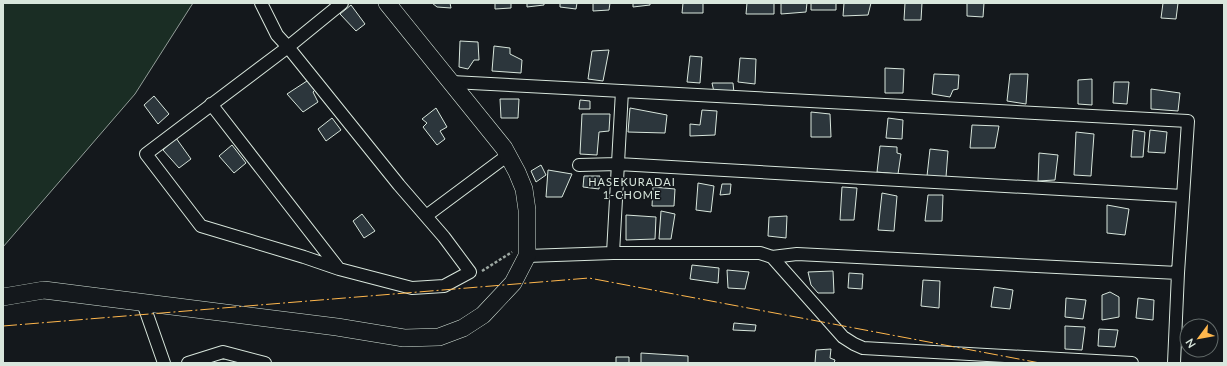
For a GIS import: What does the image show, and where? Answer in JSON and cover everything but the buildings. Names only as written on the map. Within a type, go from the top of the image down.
[{"type":"street","points":[[261,3],[277,35],[288,47],[426,216],[470,272],[444,286],[412,288],[339,270],[304,257],[201,226],[146,154],[288,47],[342,3]]},
{"type":"street","points":[[3,297],[44,290],[337,327],[404,338],[439,337],[463,328],[483,315],[513,283],[527,249],[527,210],[524,189],[518,172],[508,155],[452,82],[387,3]]},
{"type":"street","points":[[452,82],[1188,121],[1178,273],[1174,363]]},
{"type":"street","points":[[613,253],[622,91]]},
{"type":"street","points":[[211,104],[339,270]]},
{"type":"street","points":[[426,216],[508,155]]},
{"type":"street","points":[[580,165],[618,164],[1183,196]]},
{"type":"street","points":[[527,249],[613,253],[760,253],[772,257],[805,254],[1178,273]]},
{"type":"street","points":[[772,257],[843,337],[864,348],[1132,363]]},
{"type":"street","points":[[143,303],[164,363]]},
{"type":"street","points":[[188,363],[223,352],[265,363]]},
{"type":"path","points":[[470,272],[479,272],[527,249]]},
{"type":"green space","points":[[3,3],[193,3],[135,94],[3,247]]},
{"type":"power","points":[[3,326],[589,278],[1040,363]]},
{"type":"district","name":"HASEKURADAI 1-CHOME","points":[[632,188]]}]
